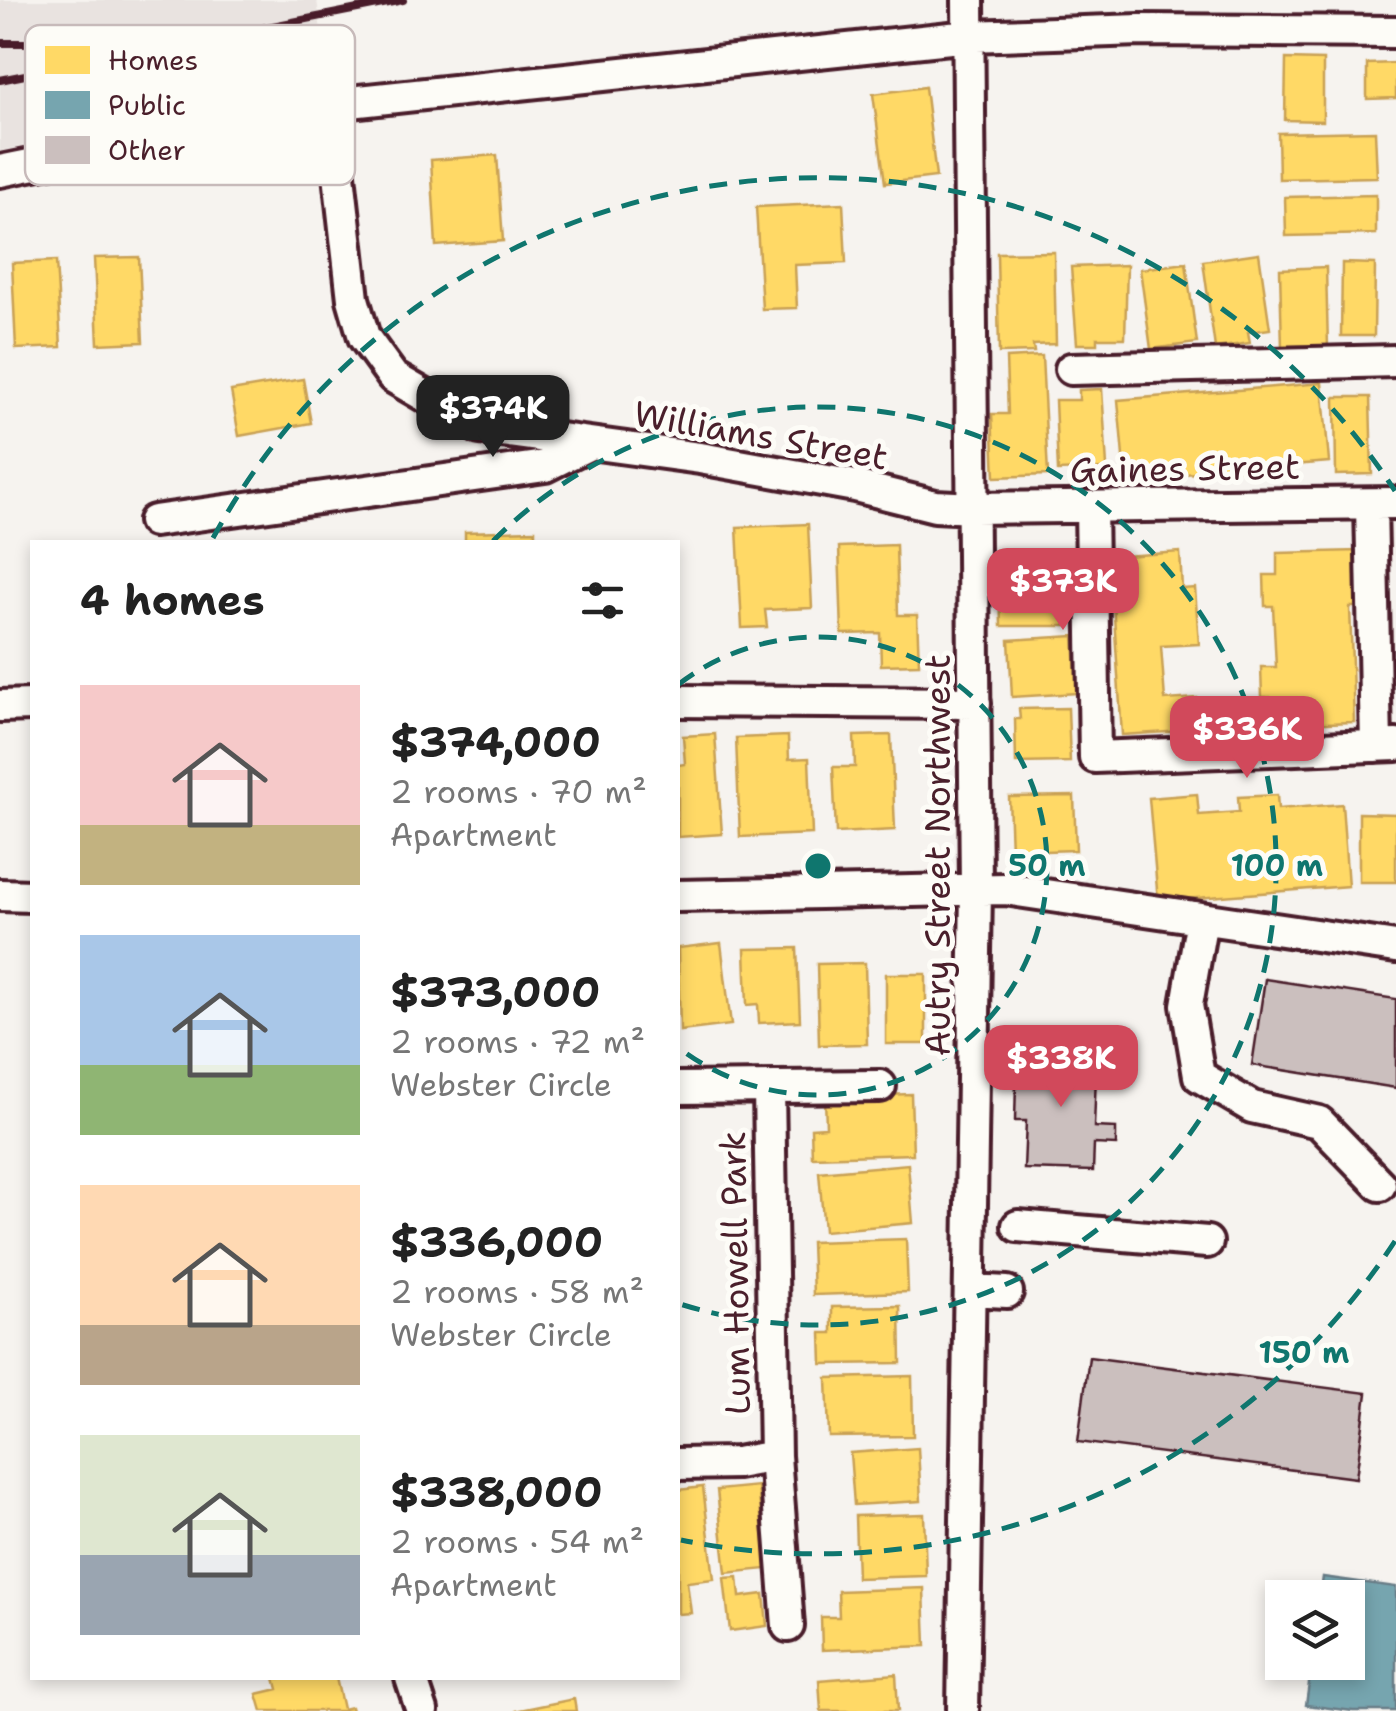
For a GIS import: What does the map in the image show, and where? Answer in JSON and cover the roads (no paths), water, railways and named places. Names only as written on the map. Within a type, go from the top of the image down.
[{"type":"street","name":"Autry Street Northwest","points":[[963,1711],[976,889],[968,0]]},
{"type":"street","points":[[355,101],[969,36],[1140,30],[1396,32]]},
{"type":"street","points":[[0,171],[25,166]]},
{"type":"street","name":"Williams Street","points":[[340,185],[353,299],[364,337],[393,377],[480,428],[700,458],[855,486],[935,506],[974,508]]},
{"type":"street","points":[[1071,369],[1396,362]]},
{"type":"street","points":[[154,521],[546,466],[589,444]]},
{"type":"street","points":[[1092,507],[1096,757],[1386,745],[1383,504]]},
{"type":"street","name":"Gaines Street","points":[[974,508],[1383,504]]},
{"type":"street","points":[[680,702],[975,703]]},
{"type":"street","points":[[0,706],[30,706]]},
{"type":"street","points":[[680,896],[1005,889],[1396,946]]},
{"type":"street","points":[[0,895],[30,896]]},
{"type":"street","points":[[1202,919],[1187,1005],[1199,1076],[1252,1107],[1319,1122],[1380,1185]]},
{"type":"street","points":[[680,1088],[880,1086]]},
{"type":"street","name":"Lum Howell Park","points":[[769,1089],[775,1456],[788,1626]]},
{"type":"street","points":[[1018,1226],[1207,1242]]},
{"type":"street","points":[[970,1290],[1007,1292]]},
{"type":"street","name":"Lum Howell Park","points":[[680,1464],[738,1463],[775,1456]]},
{"type":"street","points":[[412,1680],[422,1711]]},
{"type":"railway","points":[[277,25],[403,0]]},
{"type":"railway","points":[[0,43],[25,43]]},
{"type":"railway","points":[[0,80],[25,75]]}]
